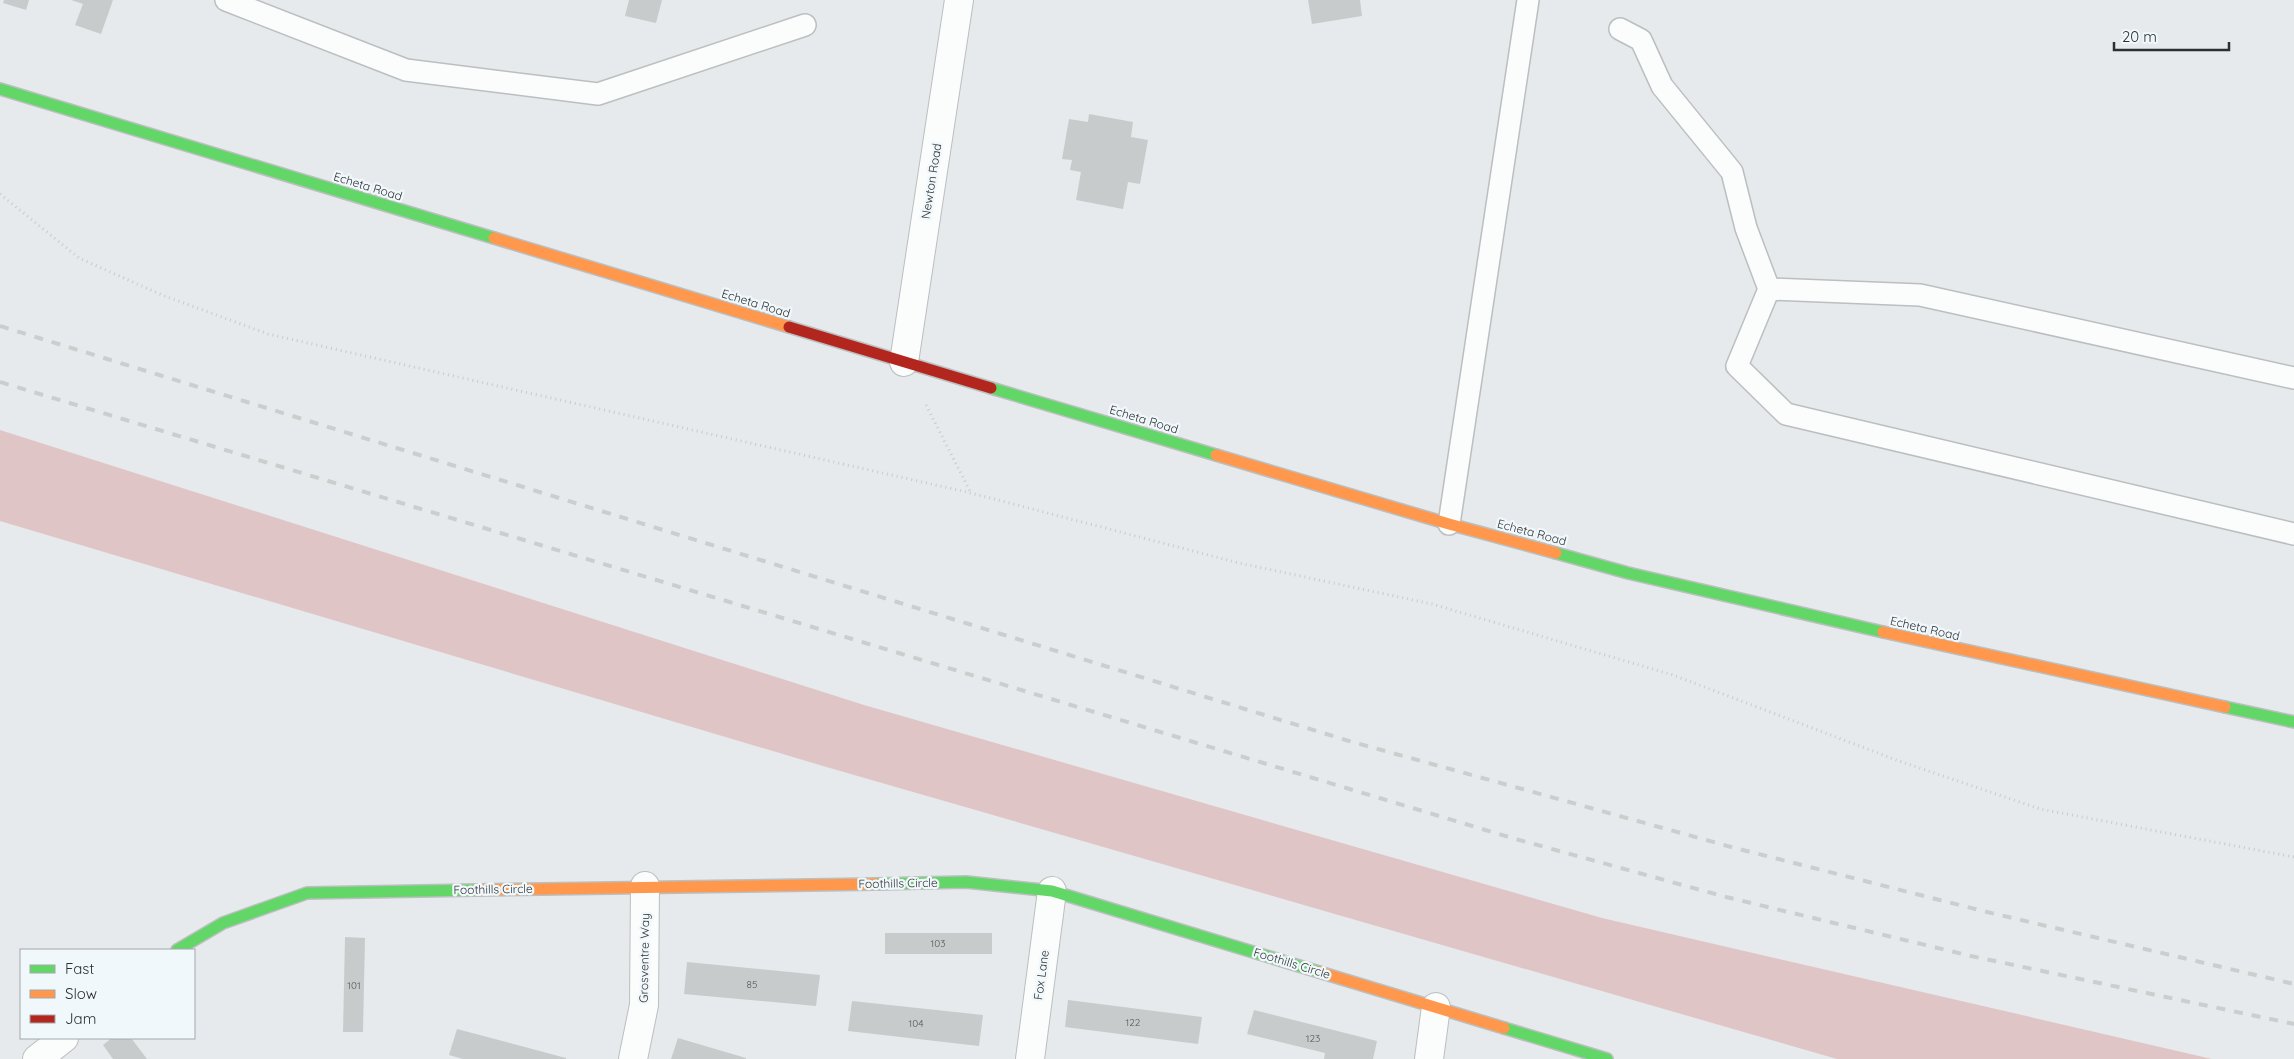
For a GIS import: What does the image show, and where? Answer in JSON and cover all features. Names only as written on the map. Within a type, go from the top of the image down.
[{"type":"street","name":"Newton Road","points":[[904,362],[959,0]]},
{"type":"street","name":"Echeta Road","points":[[0,89],[904,362],[1449,524],[1628,573],[1997,659],[2294,722]]},
{"type":"street","name":"Foothills Circle","points":[[178,949],[188,942],[249,912],[307,894],[645,886],[966,882],[1052,890],[1607,1059]]},
{"type":"street","name":"Grosventre Way","points":[[633,1059],[644,1005],[645,886]]},
{"type":"street","name":"Fox Lane","points":[[1030,1059],[1052,890]]},
{"type":"street","points":[[1429,1059],[1436,1007]]},
{"type":"street","points":[[37,1059],[63,1039]]},
{"type":"lane","points":[[226,0],[406,70],[598,94],[805,25]]},
{"type":"lane","points":[[1449,524],[1528,0]]},
{"type":"lane","points":[[1620,29],[1641,40],[1662,86],[1732,172],[1746,228],[1768,289],[1737,366],[1786,414],[2294,534]]},
{"type":"lane","points":[[1768,289],[1920,295],[2294,378]]},
{"type":"path","points":[[0,194],[79,258],[162,295],[268,334],[971,494],[1240,564],[1432,604],[1674,675],[1899,761],[2040,809],[2294,857]]},
{"type":"path","points":[[904,362],[971,494]]},
{"type":"shaded area","points":[[0,430],[864,705],[1602,918],[2212,1059],[1837,1059],[823,766],[0,521]]},
{"type":"building","points":[[4,0],[29,0],[26,10],[3,3]]},
{"type":"building","points":[[71,0],[113,0],[101,34],[75,25],[83,4]]},
{"type":"building","points":[[629,0],[662,0],[656,23],[625,16]]},
{"type":"building","points":[[1308,0],[1360,0],[1362,16],[1312,24]]},
{"type":"building","points":[[1089,114],[1133,122],[1131,137],[1148,140],[1140,184],[1128,182],[1123,209],[1076,200],[1081,172],[1070,170],[1072,160],[1062,159],[1069,119],[1088,122]]},
{"type":"building","points":[[885,933],[992,933],[992,954],[885,954]]},
{"type":"building","points":[[345,937],[365,938],[363,1032],[343,1032]]},
{"type":"building","points":[[687,962],[820,975],[816,1006],[684,994]]},
{"type":"building","points":[[1068,1000],[1202,1017],[1198,1044],[1065,1027]]},
{"type":"building","points":[[852,1001],[983,1015],[979,1046],[848,1031]]},
{"type":"building","points":[[1254,1010],[1377,1041],[1373,1059],[1324,1059],[1325,1053],[1247,1034]]},
{"type":"building","points":[[457,1029],[566,1059],[463,1059],[449,1055]]},
{"type":"building","points":[[678,1038],[746,1058],[746,1059],[671,1059]]},
{"type":"building","points":[[111,1039],[132,1039],[147,1059],[113,1059],[103,1045]]},
{"type":"railway","points":[[0,326],[1349,741],[1735,848],[1987,912],[2294,984]]},
{"type":"railway","points":[[0,382],[1512,838],[1726,897],[1971,956],[2294,1024]]},
{"type":"traffic: fast","points":[[0,89],[494,238]]},
{"type":"traffic: fast","points":[[991,388],[1216,455]]},
{"type":"traffic: fast","points":[[1556,553],[1628,573],[1883,632]]},
{"type":"traffic: fast","points":[[2225,707],[2294,722]]},
{"type":"traffic: fast","points":[[876,884],[966,882],[1052,891],[1319,972]]},
{"type":"traffic: fast","points":[[179,949],[223,923],[307,893],[476,890]]},
{"type":"traffic: fast","points":[[1504,1028],[1607,1059]]},
{"type":"traffic: slow","points":[[494,238],[789,327]]},
{"type":"traffic: slow","points":[[1216,455],[1449,524],[1556,553]]},
{"type":"traffic: slow","points":[[1883,632],[2225,707]]},
{"type":"traffic: slow","points":[[476,890],[876,884]]},
{"type":"traffic: slow","points":[[1319,972],[1504,1028]]},
{"type":"traffic: jam","points":[[789,327],[991,388]]}]
